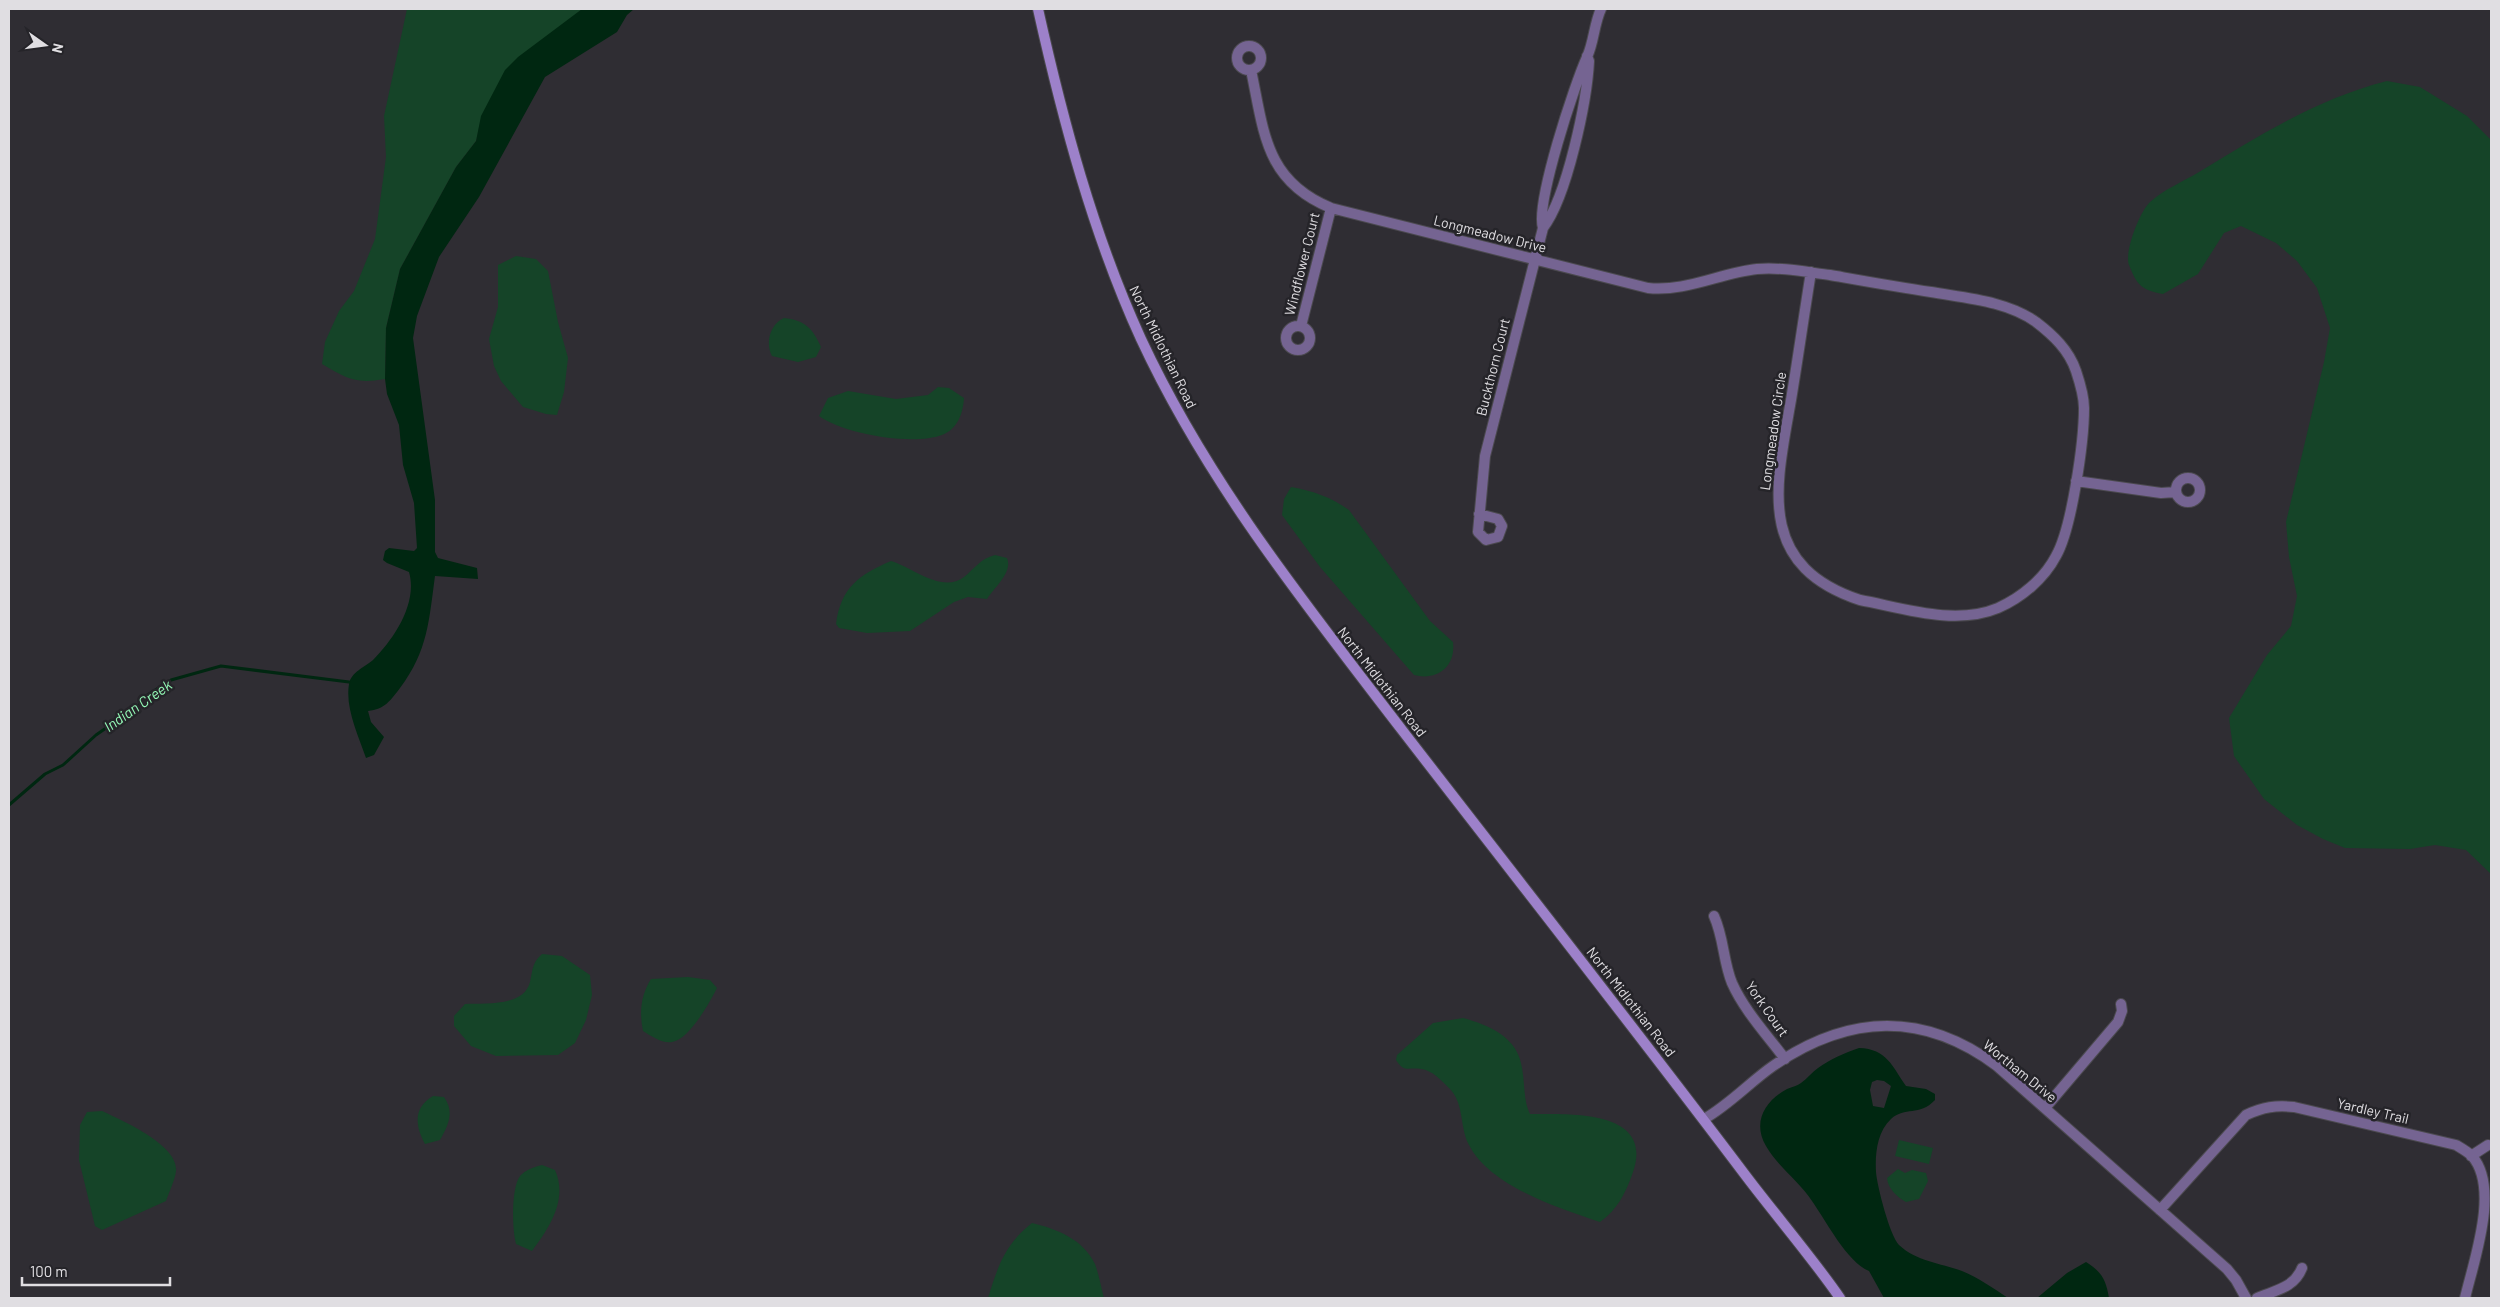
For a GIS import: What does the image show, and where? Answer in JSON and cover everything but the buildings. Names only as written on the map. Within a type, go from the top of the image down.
[{"type":"main road","name":"North Midlothian Road","points":[[1038,9],[1059,103],[1105,254],[1143,343],[1186,427],[1212,470],[1239,513],[1326,631],[1704,1119],[1840,1298]]},
{"type":"street","name":"Buckthorn Court","points":[[1543,228],[1541,221],[1543,199],[1578,77],[1587,56],[1601,9]]},
{"type":"street","name":"Buckthorn Court","points":[[1480,514],[1485,456],[1543,228],[1557,203],[1586,95],[1589,61],[1587,56]]},
{"type":"street","name":"Longmeadow Drive","points":[[1251,70],[1260,116],[1279,172],[1302,193],[1331,208],[1648,288],[1662,289],[1692,285],[1756,269],[1811,272]]},
{"type":"street","name":"Windflower Court","points":[[1301,326],[1331,208]]},
{"type":"street","name":"Longmeadow Circle","points":[[1811,272],[1998,305],[2020,312],[2034,321],[2063,347],[2076,370],[2082,391],[2083,428],[2076,480],[2067,527],[2056,556],[2030,588],[1997,608],[1967,615],[1932,614],[1848,596],[1820,580],[1804,565],[1787,541],[1779,518],[1777,496],[1811,272]]},
{"type":"street","points":[[2076,480],[2161,492],[2176,492]]},
{"type":"street","name":"York Court","points":[[1714,916],[1720,930],[1726,966],[1733,985],[1784,1059]]},
{"type":"street","points":[[2045,1108],[2118,1022],[2122,1011],[2121,1004]]},
{"type":"street","name":"Wortham Drive","points":[[1704,1119],[1784,1059],[1811,1042],[1847,1030],[1881,1026],[1918,1029],[1957,1041],[1982,1055],[2045,1108],[2227,1269],[2246,1298]]},
{"type":"street","name":"Yardley Trail","points":[[2160,1210],[2246,1115],[2260,1108],[2276,1105],[2436,1139],[2456,1145],[2472,1156]]},
{"type":"street","points":[[2465,1298],[2486,1196],[2479,1168],[2472,1156],[2488,1145]]},
{"type":"street","points":[[2257,1298],[2291,1284],[2298,1279],[2302,1268]]},
{"type":"shaded area","points":[[407,9],[582,9],[482,116],[476,141],[456,167],[400,269],[386,328],[385,379],[366,381],[345,377],[322,364],[325,342],[339,311],[354,291],[375,239],[386,157],[384,116]]},
{"type":"shaded area","points":[[582,9],[634,9],[627,15],[617,32],[545,77],[479,197],[439,257],[417,316],[413,338],[435,500],[435,552],[438,558],[477,568],[478,579],[435,576],[426,635],[416,661],[400,688],[390,700],[379,708],[368,711],[371,722],[384,737],[374,755],[366,758],[351,712],[348,693],[349,684],[352,676],[373,660],[389,642],[407,608],[411,584],[409,572],[383,560],[385,551],[389,548],[414,551],[417,548],[414,503],[403,465],[399,425],[387,394],[385,379],[386,328],[400,269],[456,167],[476,141],[481,116],[505,70],[518,57]]},
{"type":"shaded area","points":[[2387,81],[2420,87],[2467,116],[2491,140],[2491,874],[2466,850],[2435,845],[2410,849],[2345,848],[2323,839],[2297,825],[2264,799],[2234,756],[2229,718],[2267,655],[2291,626],[2297,596],[2289,557],[2286,522],[2324,362],[2330,328],[2317,288],[2297,261],[2276,243],[2241,226],[2224,233],[2198,274],[2163,294],[2150,291],[2137,282],[2128,259],[2134,232],[2142,214],[2150,202],[2161,194],[2290,119],[2337,97]]},
{"type":"shaded area","points":[[516,256],[536,259],[548,271],[558,322],[568,358],[564,392],[557,415],[546,414],[523,407],[501,381],[494,366],[489,339],[498,307],[498,265]]},
{"type":"shaded area","points":[[784,318],[802,323],[811,330],[821,347],[816,357],[798,362],[772,356],[769,345],[770,334],[775,325]]},
{"type":"shaded area","points":[[938,387],[949,388],[964,398],[959,420],[952,429],[942,435],[929,438],[896,439],[861,433],[819,416],[828,398],[848,391],[896,399],[928,395]]},
{"type":"shaded area","points":[[1291,487],[1322,495],[1349,510],[1430,621],[1453,642],[1451,659],[1443,670],[1430,676],[1414,675],[1320,567],[1282,515],[1284,499]]},
{"type":"shaded area","points":[[995,555],[1007,558],[1008,569],[987,599],[968,597],[954,602],[910,631],[867,633],[839,628],[836,624],[842,601],[853,584],[861,577],[891,561],[927,578],[946,583],[964,577],[982,561]]},
{"type":"shaded area","points":[[542,954],[562,956],[590,975],[592,995],[586,1020],[575,1043],[558,1055],[496,1056],[471,1046],[454,1026],[454,1016],[465,1004],[502,1002],[520,996],[526,990],[535,963]]},
{"type":"shaded area","points":[[688,977],[710,980],[717,988],[692,1028],[679,1040],[672,1042],[657,1039],[643,1031],[642,1004],[645,991],[651,979]]},
{"type":"shaded area","points":[[1463,1018],[1483,1024],[1501,1034],[1515,1048],[1522,1068],[1525,1097],[1530,1114],[1566,1114],[1605,1120],[1621,1127],[1632,1138],[1636,1153],[1632,1175],[1620,1201],[1600,1222],[1527,1194],[1492,1172],[1479,1160],[1469,1145],[1460,1108],[1449,1088],[1429,1071],[1401,1067],[1396,1060],[1397,1055],[1433,1023]]},
{"type":"shaded area","points":[[1859,1048],[1868,1049],[1882,1055],[1892,1065],[1906,1086],[1926,1089],[1935,1094],[1935,1100],[1929,1105],[1918,1110],[1896,1115],[1891,1119],[1886,1124],[1878,1144],[1876,1158],[1877,1179],[1884,1210],[1895,1240],[1913,1255],[1968,1274],[1986,1283],[2008,1298],[1884,1298],[1869,1271],[1853,1259],[1845,1250],[1807,1194],[1776,1161],[1766,1146],[1760,1129],[1761,1121],[1763,1113],[1772,1100],[1787,1089],[1801,1083],[1816,1070],[1838,1056]],"holes":[[[1877,1080],[1884,1081],[1891,1086],[1884,1108],[1873,1106],[1870,1090],[1872,1082]]]},
{"type":"shaded area","points":[[433,1096],[444,1097],[450,1114],[446,1129],[440,1140],[425,1144],[419,1130],[419,1111]]},
{"type":"shaded area","points":[[102,1111],[135,1127],[159,1143],[174,1161],[176,1171],[166,1201],[102,1230],[95,1226],[79,1160],[80,1125],[87,1112]]},
{"type":"shaded area","points":[[1899,1140],[1933,1148],[1929,1164],[1895,1156]]},
{"type":"shaded area","points":[[542,1165],[555,1170],[558,1181],[558,1202],[551,1222],[532,1251],[516,1244],[513,1219],[515,1190],[522,1174],[527,1170]]},
{"type":"shaded area","points":[[1898,1169],[1905,1173],[1912,1170],[1926,1173],[1928,1181],[1919,1199],[1906,1202],[1891,1189],[1887,1178]]},
{"type":"shaded area","points":[[1032,1223],[1060,1232],[1084,1248],[1095,1264],[1104,1298],[988,1298],[1004,1256],[1015,1239]]},
{"type":"shaded area","points":[[2086,1262],[2096,1269],[2102,1277],[2109,1298],[2037,1298],[2067,1273]]},
{"type":"waterway","name":"Indian Creek","points":[[9,805],[45,774],[63,765],[96,735],[139,705],[146,696],[171,680],[221,666],[349,682]]}]
